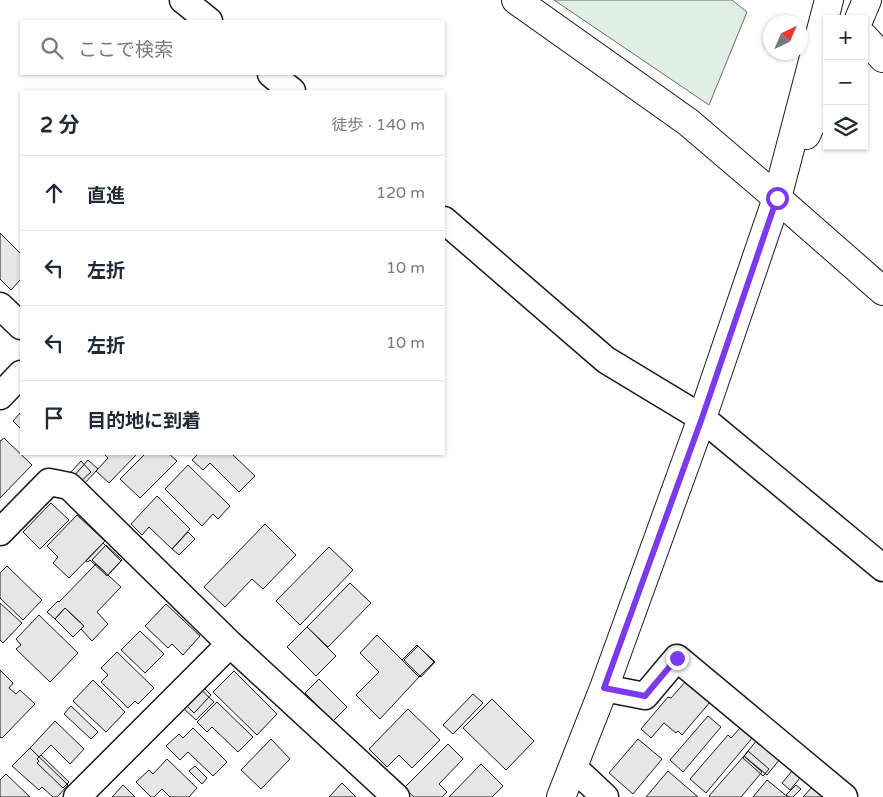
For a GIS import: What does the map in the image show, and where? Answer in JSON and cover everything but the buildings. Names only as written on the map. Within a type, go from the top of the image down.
[{"type":"street","points":[[183,0],[208,20]]},
{"type":"street","points":[[516,0],[688,122],[883,291]]},
{"type":"street","points":[[861,15],[867,0]]},
{"type":"street","points":[[561,797],[604,688],[702,418],[777,198],[829,6]]},
{"type":"street","points":[[868,41],[883,58]]},
{"type":"street","points":[[272,75],[291,90]]},
{"type":"street","points":[[777,198],[823,99]]},
{"type":"street","points":[[445,221],[606,360],[702,418],[883,568]]},
{"type":"street","points":[[0,306],[20,325]]},
{"type":"street","points":[[0,396],[20,375]]},
{"type":"street","points":[[0,532],[49,482],[69,486],[230,644],[396,797]]},
{"type":"street","points":[[77,797],[230,644]]},
{"type":"street","points":[[604,688],[645,696],[677,658],[844,797]]},
{"type":"street","points":[[573,767],[604,797]]},
{"type":"green space","points":[[554,0],[732,0],[747,12],[709,105]]},
{"type":"route","points":[[677,658],[645,696],[604,688],[702,418],[777,198]]}]
